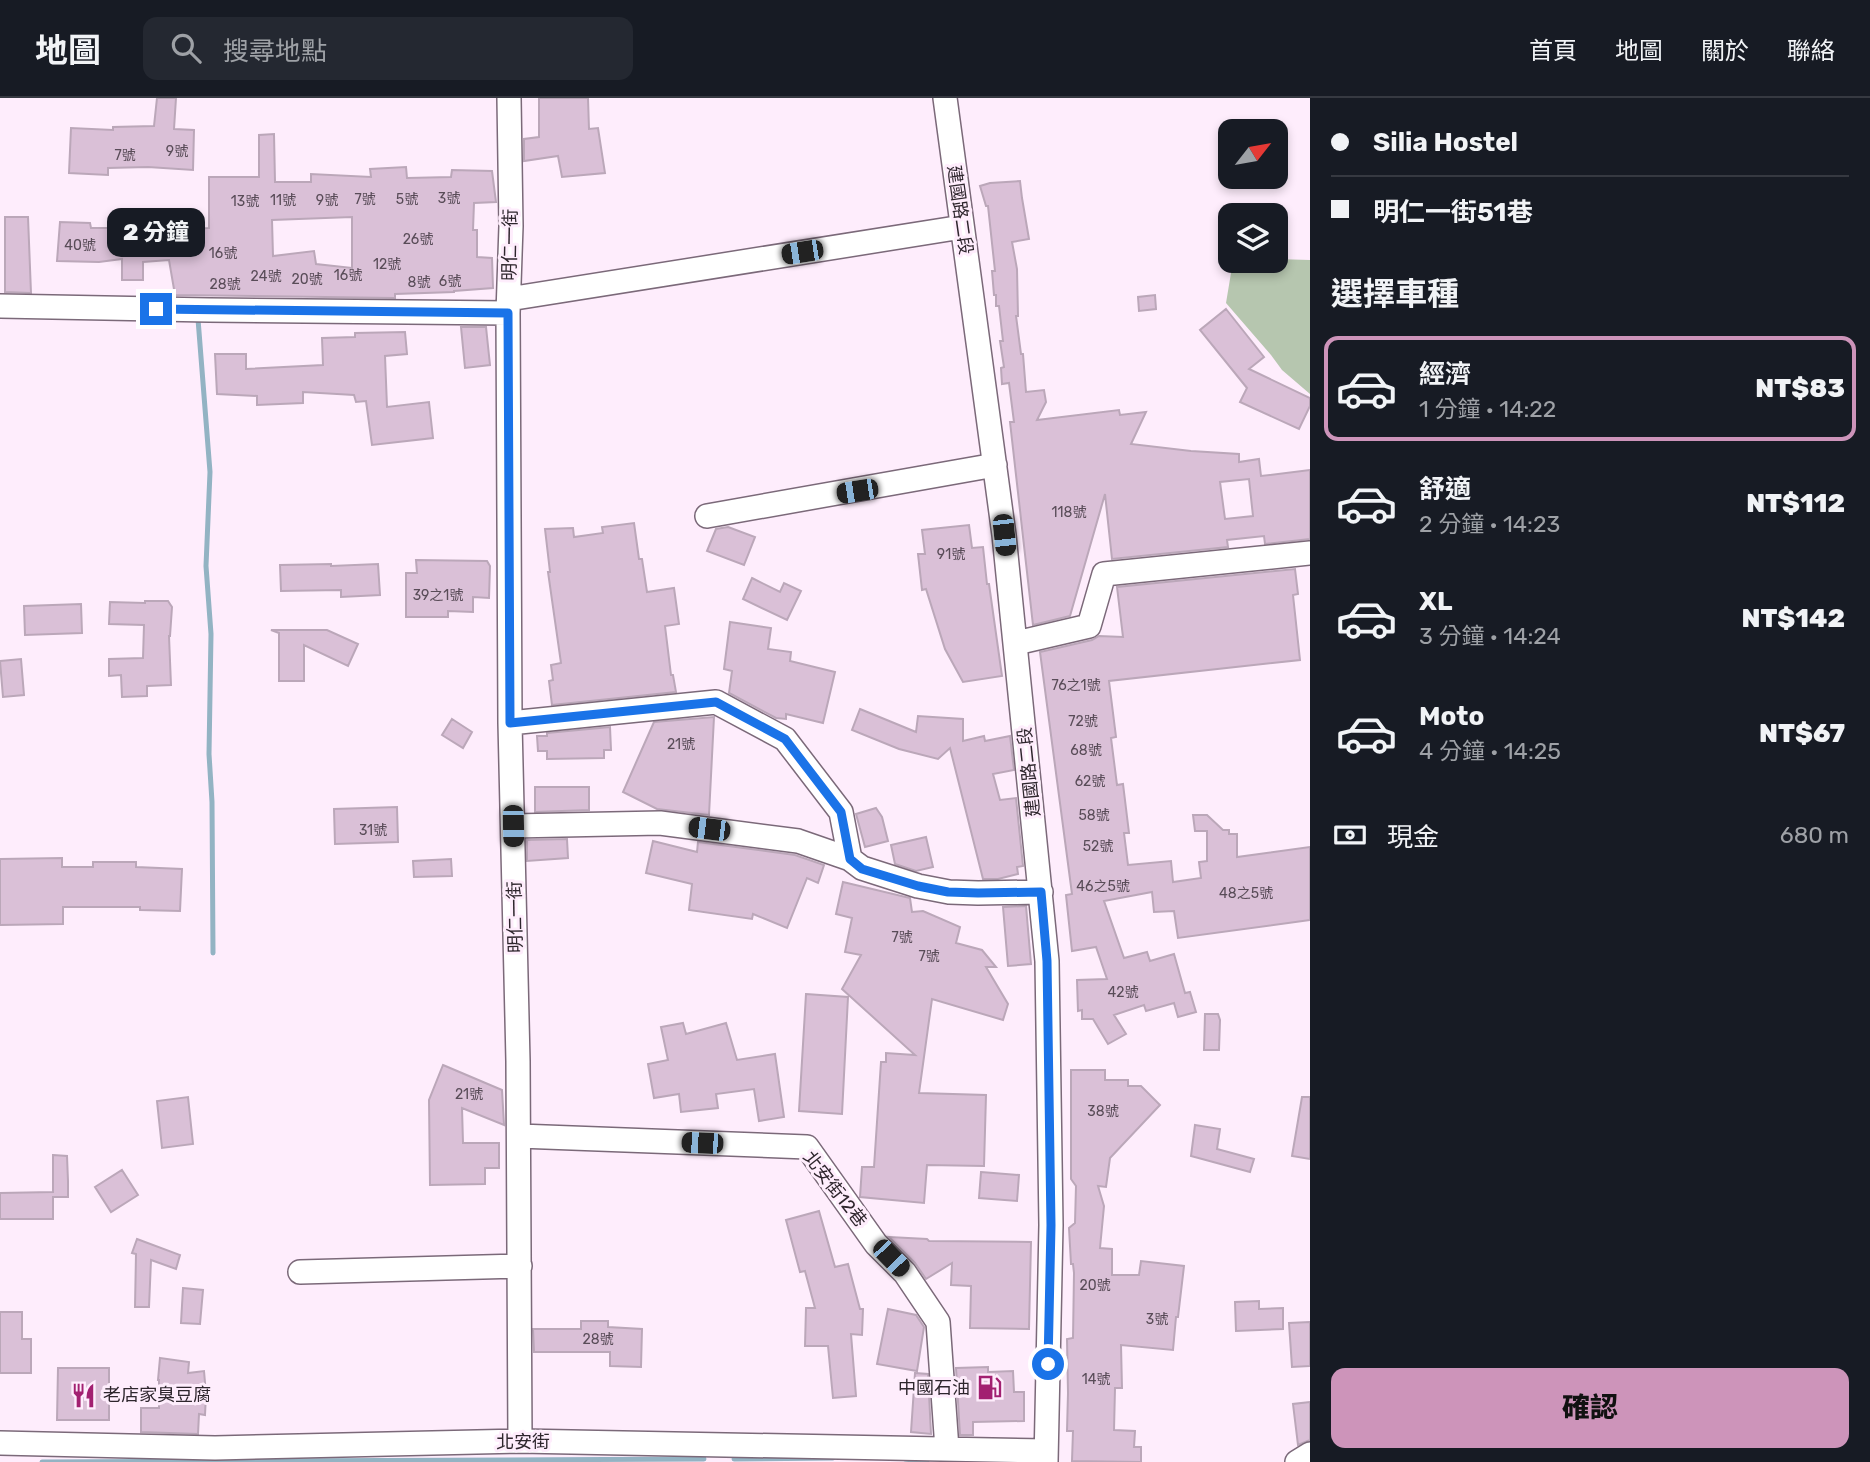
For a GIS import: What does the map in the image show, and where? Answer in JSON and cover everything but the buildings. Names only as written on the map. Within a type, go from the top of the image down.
[{"type":"street","name":"明仁一街","points":[[509,98],[510,723],[519,1136],[520,1441]]},
{"type":"street","name":"建國路二段","points":[[946,98],[1016,643],[1047,961],[1051,1225],[1046,1457]]},
{"type":"street","points":[[0,306],[509,306],[962,227]]},
{"type":"street","points":[[707,516],[995,465]]},
{"type":"street","points":[[1016,643],[1089,626],[1104,574],[1310,553]]},
{"type":"street","points":[[510,723],[716,702],[785,739],[841,812],[850,859]]},
{"type":"street","points":[[513,826],[660,823],[798,841],[850,859],[862,869],[948,892],[1041,892]]},
{"type":"street","name":"北安街12巷","points":[[519,1136],[807,1147],[876,1244],[905,1273],[938,1322],[947,1449]]},
{"type":"street","points":[[300,1272],[520,1266]]},
{"type":"street","name":"北安街","points":[[0,1443],[196,1455],[520,1441],[719,1453],[947,1449],[1046,1457]]},
{"type":"street","points":[[1297,1462],[1310,1454]]},
{"type":"green space","points":[[1288,259],[1310,260],[1310,394],[1282,370],[1226,303],[1231,273],[1288,273]]},
{"type":"waterway","points":[[196,319],[210,472],[206,566],[211,634],[209,754],[213,953]]},
{"type":"waterway","points":[[734,1459],[833,1458]]},
{"type":"waterway","points":[[42,1462],[704,1459]]},
{"type":"waterway","points":[[905,1459],[927,1462]]},
{"type":"place","name":"中國石油","points":[[990,1388]]},
{"type":"place","name":"老店家臭豆腐","points":[[83,1395]]},
{"type":"route","points":[[156,309],[508,313],[510,723],[716,702],[785,739],[841,812],[850,859],[862,869],[948,892],[1041,892],[1047,961],[1051,1225],[1048,1364]]}]
